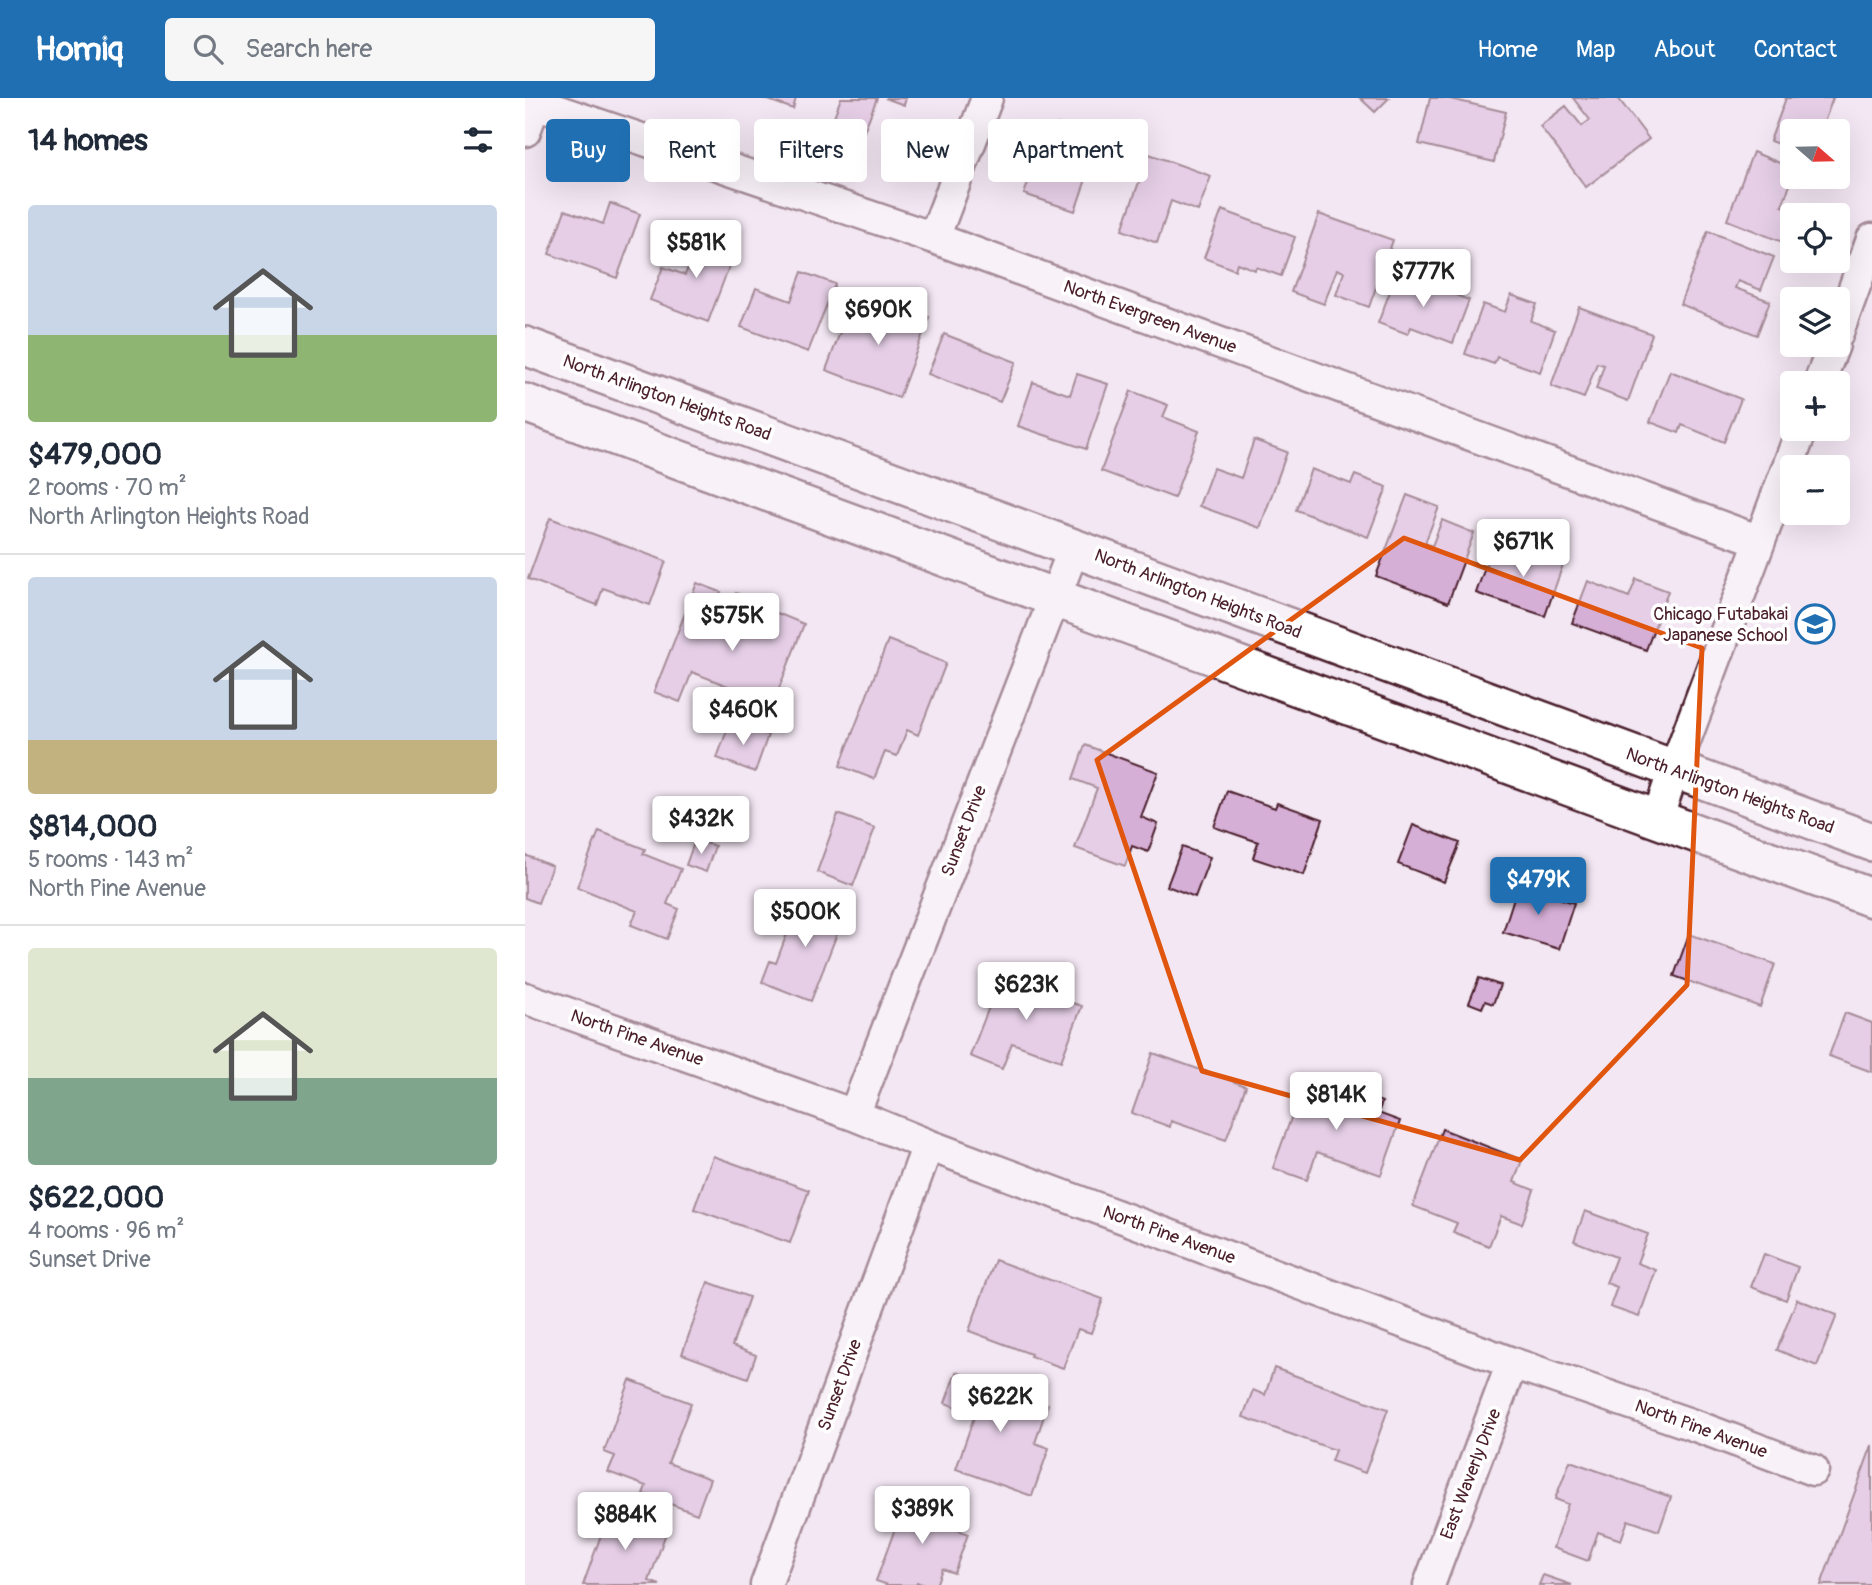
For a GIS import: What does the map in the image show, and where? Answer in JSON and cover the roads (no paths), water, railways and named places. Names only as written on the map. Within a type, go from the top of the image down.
[{"type":"main road","name":"North Arlington Heights Road","points":[[525,346],[1872,842]]},
{"type":"main road","points":[[525,403],[1872,898]]},
{"type":"street","points":[[934,239],[987,98]]},
{"type":"street","points":[[525,131],[536,101]]},
{"type":"street","name":"North Evergreen Avenue","points":[[536,101],[934,239],[1760,541]]},
{"type":"street","points":[[1850,299],[1872,239]]},
{"type":"street","points":[[1657,819],[1798,441]]},
{"type":"street","name":"Sunset Drive","points":[[855,1115],[1074,548]]},
{"type":"street","name":"North Pine Avenue","points":[[525,998],[855,1115],[928,1145],[1513,1363],[1696,1426],[1813,1470]]},
{"type":"street","name":"Sunset Drive","points":[[766,1585],[928,1145]]},
{"type":"street","name":"East Waverly Drive","points":[[1429,1585],[1513,1363]]},
{"type":"place","name":"Chicago Futabakai Japanese School","points":[[1815,624]]}]
